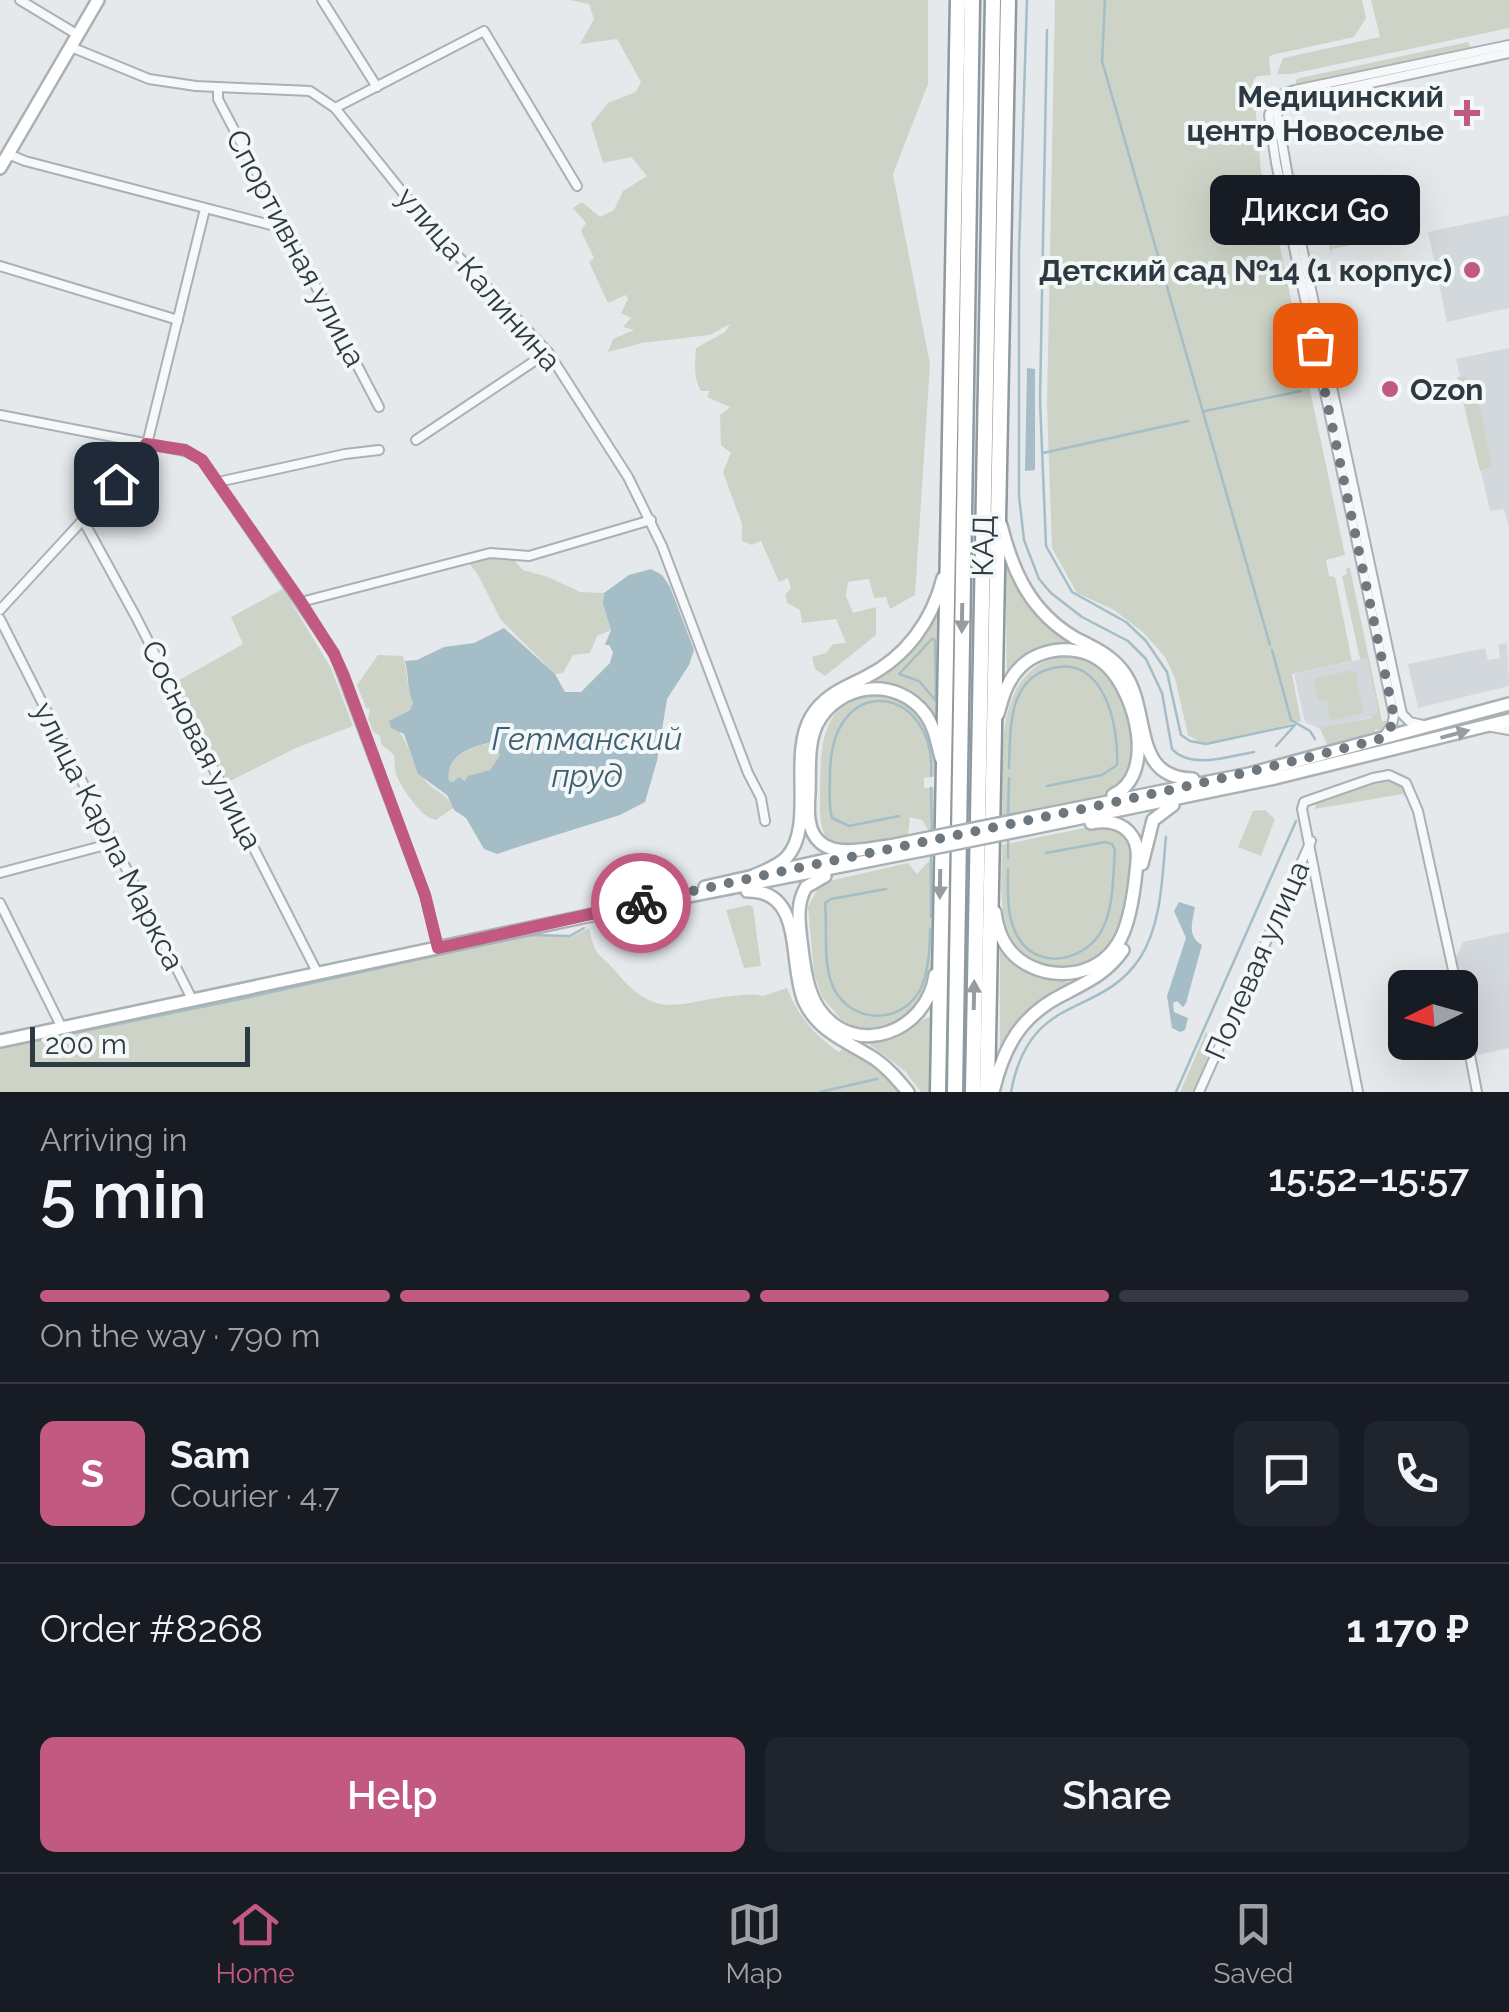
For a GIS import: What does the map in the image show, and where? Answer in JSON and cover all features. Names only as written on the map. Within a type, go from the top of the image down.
[{"type":"highway","points":[[938,1092],[958,0]]},
{"type":"highway","name":"КАД","points":[[955,1092],[972,0]]},
{"type":"highway","name":"КАД","points":[[973,1092],[993,0]]},
{"type":"highway","points":[[990,1092],[996,491],[1008,0]]},
{"type":"highway","points":[[953,286],[968,136]]},
{"type":"main road","points":[[0,168],[98,0]]},
{"type":"main road","points":[[996,491],[1007,548],[1023,589],[1048,618],[1098,649],[1120,668],[1139,706],[1148,752],[1160,770],[1168,776],[1191,780],[1267,768]]},
{"type":"main road","points":[[753,876],[775,866],[794,847],[800,817],[802,742],[810,718],[830,696],[904,650],[926,622],[943,581],[950,514]]},
{"type":"main road","points":[[939,931],[934,984],[914,1020],[879,1036],[854,1034],[820,1010],[806,974],[798,910],[801,896],[816,879],[906,848],[1027,824],[1051,813],[1108,798],[1124,790],[1137,768],[1130,709],[1106,664],[1084,652],[1044,652],[1026,662],[1014,673],[1004,692],[994,733]]},
{"type":"main road","points":[[906,848],[842,851],[821,843],[813,834],[808,819],[810,756],[818,722],[843,696],[861,690],[888,690],[904,696],[925,713],[933,726],[943,767]]},
{"type":"main road","points":[[1051,813],[1267,768],[1509,704]]},
{"type":"main road","points":[[1042,826],[1215,791],[1509,720]]},
{"type":"main road","points":[[990,1092],[1002,1057],[1025,1020],[1038,1008],[1107,970],[1125,947],[1153,820],[1166,808],[1215,791]]},
{"type":"main road","points":[[991,863],[997,926],[1012,954],[1026,965],[1046,973],[1077,972],[1102,962],[1114,952],[1128,923],[1138,856],[1136,842],[1123,827],[1103,821],[1027,824]]},
{"type":"main road","points":[[0,1040],[609,912],[888,846]]},
{"type":"main road","points":[[609,912],[862,863]]},
{"type":"main road","points":[[692,898],[746,891],[774,895],[789,916],[796,974],[806,1006],[829,1032],[879,1062],[908,1092]]},
{"type":"street","name":"улица Калинина","points":[[20,0],[74,41],[150,79],[310,91],[335,108],[428,224],[548,352],[652,520],[761,798],[765,821]]},
{"type":"street","points":[[322,0],[377,87]]},
{"type":"street","points":[[335,108],[484,30],[577,186]]},
{"type":"street","points":[[1383,738],[1394,716],[1276,164],[1269,115],[1278,101],[1509,44]]},
{"type":"street","points":[[1278,101],[1509,52]]},
{"type":"street","name":"Спортивная улица","points":[[218,86],[218,99],[380,407]]},
{"type":"street","points":[[1278,101],[1277,120],[1292,205],[1402,714],[1410,722],[1428,726]]},
{"type":"street","points":[[8,154],[286,229]]},
{"type":"street","points":[[0,610],[140,456],[205,209]]},
{"type":"street","points":[[0,266],[178,320]]},
{"type":"street","points":[[416,440],[548,352]]},
{"type":"street","points":[[0,416],[194,454],[218,482],[334,654],[425,895],[438,948]]},
{"type":"street","points":[[218,482],[379,450]]},
{"type":"street","name":"Сосновая улица","points":[[83,520],[318,972]]},
{"type":"street","points":[[301,602],[490,554],[528,556],[652,520]]},
{"type":"street","name":"улица Карла Маркса","points":[[0,619],[3,633],[192,999]]},
{"type":"street","points":[[1488,726],[1509,730]]},
{"type":"street","points":[[1358,1092],[1302,809],[1304,802],[1358,782],[1395,776],[1413,794],[1453,970]]},
{"type":"street","name":"Полевая улица","points":[[1199,1092],[1311,841]]},
{"type":"street","points":[[0,873],[113,843]]},
{"type":"street","points":[[0,903],[62,1028]]},
{"type":"street","points":[[1472,1060],[1478,1092]]},
{"type":"street","name":"Полевая улица","points":[[1202,1079],[1208,1092]]},
{"type":"shaded area","points":[[569,0],[928,0],[928,84],[893,174],[930,364],[915,595],[890,609],[886,597],[874,598],[869,579],[848,582],[846,596],[853,613],[876,607],[876,635],[825,676],[815,669],[812,657],[826,653],[833,644],[846,643],[836,619],[802,623],[800,610],[787,603],[785,595],[791,588],[788,578],[779,582],[761,541],[752,545],[742,541],[742,524],[723,472],[731,453],[721,445],[720,415],[730,407],[707,397],[710,391],[701,391],[697,381],[696,348],[725,332],[730,324],[710,335],[642,343],[608,352],[613,339],[634,330],[623,327],[631,318],[621,313],[628,299],[626,295],[608,303],[589,262],[594,258],[581,231],[586,223],[573,208],[582,202],[600,217],[614,210],[623,191],[647,176],[631,157],[603,163],[591,124],[608,103],[636,92],[641,82],[617,39],[580,44],[594,19],[589,4]]},
{"type":"shaded area","points":[[1055,0],[1362,0],[1366,18],[1354,37],[1272,55],[1271,75],[1257,76],[1253,81],[1261,172],[1345,555],[1326,560],[1329,576],[1335,577],[1352,661],[1292,674],[1301,721],[1213,744],[1188,735],[1175,678],[1165,657],[1144,633],[1114,610],[1077,593],[1052,548],[1047,405]]},
{"type":"shaded area","points":[[1371,0],[1509,0],[1509,28],[1277,74],[1283,58],[1380,37]]},
{"type":"shaded area","points":[[1468,42],[1471,48],[1296,86],[1300,78]]},
{"type":"shaded area","points":[[1378,188],[1382,200],[1402,196],[1403,199],[1383,203],[1385,214],[1380,215],[1376,194],[1324,205],[1332,246],[1383,236],[1381,223],[1387,222],[1391,239],[1396,241],[1388,243],[1386,238],[1332,249],[1331,254],[1321,198],[1322,202]]},
{"type":"shaded area","name":"Детский сад №14 (1 корпус)","points":[[1509,215],[1509,308],[1447,322],[1428,232]]},
{"type":"shaded area","points":[[1509,348],[1509,527],[1504,509],[1490,511],[1456,359]]},
{"type":"shaded area","points":[[1466,376],[1467,385],[1475,385],[1467,388],[1469,399],[1479,402],[1492,466],[1480,471],[1457,377]]},
{"type":"shaded area","points":[[1005,551],[1011,567],[1076,645],[1045,650],[1007,680]]},
{"type":"shaded area","points":[[502,556],[514,560],[523,570],[580,592],[604,593],[603,604],[611,630],[597,636],[590,653],[573,655],[563,673],[555,674],[501,620],[468,562]]},
{"type":"shaded area","points":[[1346,568],[1350,568],[1382,721],[1390,721],[1382,731],[1375,729],[1327,745],[1320,728],[1371,718],[1378,712],[1367,659],[1360,659],[1342,576],[1347,574]]},
{"type":"shaded area","points":[[283,589],[331,668],[353,726],[296,748],[226,783],[176,682],[243,644],[231,617]]},
{"type":"shaded area","points":[[941,602],[942,728],[930,709],[915,696],[873,679],[917,643]]},
{"type":"shaded area","points":[[1507,643],[1509,686],[1418,708],[1408,664],[1485,648],[1488,660],[1500,658],[1498,645]]},
{"type":"shaded area","points":[[378,655],[403,656],[414,703],[410,710],[390,721],[402,735],[424,779],[453,808],[436,820],[420,810],[405,791],[396,774],[394,755],[381,744],[368,718],[370,709],[366,708],[357,685]]},
{"type":"shaded area","points":[[1064,655],[1097,663],[1119,689],[1134,742],[1130,774],[1123,786],[1102,797],[1002,818],[1003,745],[1012,698],[1023,679],[1040,664]]},
{"type":"shaded area","points":[[1367,658],[1376,716],[1321,729],[1305,722],[1294,674]]},
{"type":"shaded area","points":[[1356,672],[1363,713],[1333,720],[1329,718],[1327,700],[1318,701],[1314,679]]},
{"type":"shaded area","points":[[870,693],[904,701],[923,721],[938,764],[938,776],[924,778],[924,788],[937,787],[937,829],[929,831],[922,820],[910,817],[908,836],[850,846],[830,844],[820,811],[823,744],[832,718],[841,707]]},
{"type":"shaded area","points":[[493,742],[500,755],[490,770],[465,781],[449,781],[456,759]]},
{"type":"shaded area","points":[[1378,780],[1398,784],[1408,800],[1403,794],[1315,809],[1322,799]]},
{"type":"shaded area","points":[[1265,810],[1275,819],[1261,856],[1238,847],[1253,811]]},
{"type":"shaded area","points":[[1099,825],[1116,827],[1129,838],[1130,888],[1122,925],[1106,951],[1093,961],[1077,967],[1044,965],[1029,958],[1008,930],[1002,898],[1002,845]]},
{"type":"shaded area","points":[[938,859],[936,951],[925,998],[898,1025],[871,1030],[857,1028],[841,1019],[822,997],[814,974],[808,907],[818,888],[829,881],[908,863],[917,874],[929,861]]},
{"type":"shaded area","points":[[753,907],[761,966],[744,968],[726,910]]},
{"type":"shaded area","points":[[589,928],[598,954],[632,988],[657,1003],[763,996],[787,988],[802,1016],[822,1039],[839,1052],[844,1047],[869,1061],[902,1092],[0,1092],[0,1046],[526,934],[571,937]]},
{"type":"shaded area","points":[[1509,932],[1509,1048],[1478,1055],[1478,970],[1457,970],[1455,960],[1463,942]]},
{"type":"shaded area","points":[[1000,944],[1044,977],[1070,982],[1045,1000],[1000,1056]]},
{"type":"shaded area","points":[[936,1007],[936,1092],[921,1092],[905,1071],[869,1044],[870,1040],[898,1037],[932,1016]]},
{"type":"shaded area","points":[[1206,1032],[1214,1042],[1193,1092],[1180,1092]]},
{"type":"water","points":[[1027,368],[1035,369],[1035,470],[1025,471]]},
{"type":"water","name":"Гетманский пруд","points":[[651,569],[662,575],[694,650],[667,699],[657,761],[645,802],[620,815],[497,854],[484,849],[447,795],[418,774],[404,734],[391,728],[389,721],[410,710],[413,703],[405,661],[417,660],[444,647],[474,643],[504,628],[555,674],[565,692],[581,692],[610,663],[613,652],[605,645],[611,630],[603,604],[604,593],[629,575]],"holes":[[[492,742],[500,755],[490,770],[468,776],[465,781],[459,777],[449,781],[451,765],[468,750]]]},
{"type":"water","points":[[1179,902],[1195,907],[1192,932],[1202,945],[1186,1003],[1183,1007],[1177,1001],[1173,1003],[1174,1012],[1188,1018],[1185,1030],[1180,1032],[1172,1028],[1167,996],[1186,938],[1174,911]]},
{"type":"waterway","points":[[1027,0],[1019,251],[1019,496],[1024,540],[1039,579],[1051,593],[1082,617],[1128,641],[1146,659],[1162,693],[1172,749],[1189,759],[1200,760],[1254,752]]},
{"type":"waterway","points":[[1105,0],[1102,61],[1270,645]]},
{"type":"waterway","points":[[1047,30],[1040,400],[1046,546],[1072,592],[1126,622],[1146,641],[1167,672],[1181,735],[1206,744],[1294,725]]},
{"type":"waterway","points":[[1205,411],[1301,391]]},
{"type":"waterway","points":[[1043,453],[1188,421]]},
{"type":"waterway","points":[[932,639],[935,640],[936,701],[919,681],[899,674],[932,639]]},
{"type":"waterway","points":[[1272,650],[1291,720],[1310,731],[1315,739]]},
{"type":"waterway","points":[[1009,768],[1013,716],[1026,684],[1049,669],[1068,667],[1083,671],[1095,682],[1111,713],[1117,765],[1102,775],[1047,786]]},
{"type":"waterway","points":[[899,816],[849,826],[832,818],[830,772],[835,739],[848,716],[865,704],[884,701],[903,708],[918,723],[929,746],[931,776]]},
{"type":"waterway","points":[[1276,746],[1295,725]]},
{"type":"waterway","points":[[1008,817],[1009,778]]},
{"type":"waterway","points":[[931,788],[932,832]]},
{"type":"waterway","points":[[1176,1092],[1296,821]]},
{"type":"waterway","points":[[1011,1092],[1020,1060],[1033,1037],[1049,1021],[1105,991],[1140,958],[1157,915],[1166,837]]},
{"type":"waterway","points":[[1008,840],[1008,858]]},
{"type":"waterway","points":[[1008,869],[1010,914],[1019,939],[1039,956],[1063,958],[1075,954],[1096,939],[1107,919],[1115,850],[1105,842],[1046,853]]},
{"type":"waterway","points":[[931,855],[931,917]]},
{"type":"waterway","points":[[886,889],[825,903],[829,974],[846,1004],[856,1011],[880,1016],[892,1014],[912,1001],[925,976],[930,929]]},
{"type":"waterway","points":[[597,923],[610,921]]},
{"type":"waterway","points":[[0,1048],[505,940],[532,935],[570,936],[584,928]]},
{"type":"waterway","points":[[820,1092],[877,1079]]},
{"type":"way so far","points":[[641,903],[888,846],[1249,774],[1383,738],[1394,716],[1315,345]]},
{"type":"place","name":"Медицинский центр Новоселье","points":[[1467,113]]},
{"type":"place","name":"Детский сад №14 (1 корпус)","points":[[1472,270]]},
{"type":"place","name":"Дикси Go","points":[[1315,345]]},
{"type":"place","name":"Ozon","points":[[1390,389]]},
{"type":"route","points":[[116,484],[146,444],[194,454],[218,482],[334,654],[425,895],[438,948],[641,903]]}]
